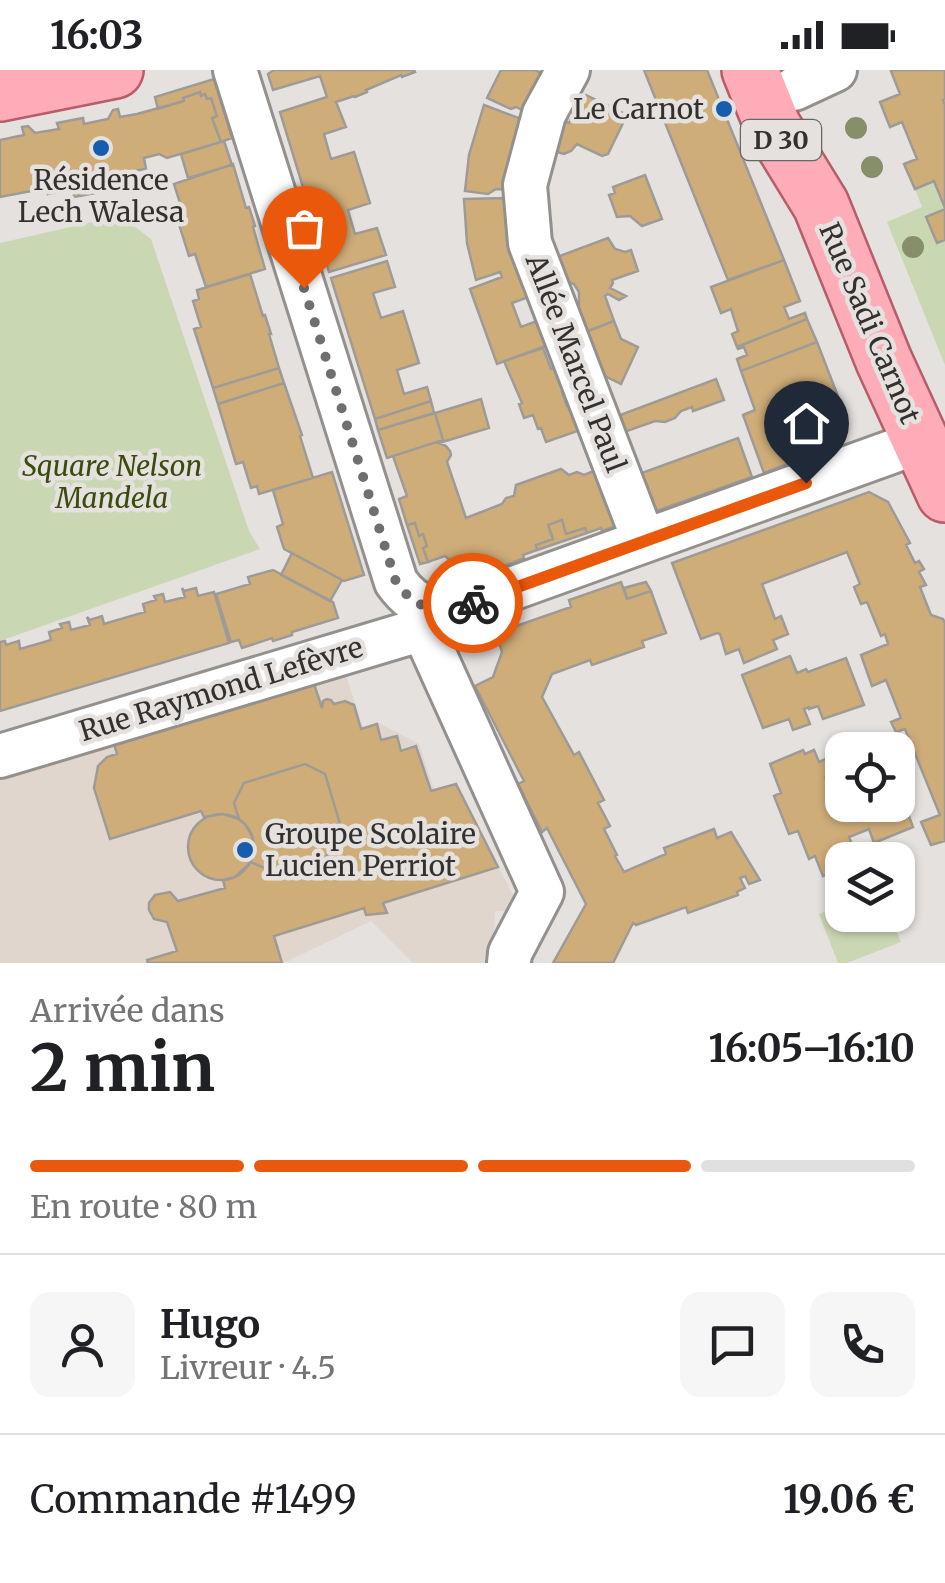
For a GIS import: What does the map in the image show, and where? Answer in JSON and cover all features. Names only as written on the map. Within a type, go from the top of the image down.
[{"type":"main road","points":[[0,92],[115,70]]},
{"type":"main road","name":"Rue Sadi Carnot","points":[[791,75],[773,126],[821,205],[884,361],[945,494]]},
{"type":"street","points":[[235,70],[396,582],[419,612],[542,892],[510,953],[509,963]]},
{"type":"street","name":"Allée Marcel Paul","points":[[568,70],[544,114],[525,184],[530,242],[644,541]]},
{"type":"street","name":"Rue Raymond Lefèvre","points":[[0,756],[419,612],[474,602],[920,442]]},
{"type":"shaded area","name":"Groupe Scolaire Lucien Perriot","points":[[345,673],[363,727],[377,722],[419,744],[434,789],[455,784],[522,912],[495,911],[492,963],[413,963],[371,921],[284,963],[0,963],[0,776]]},
{"type":"green space","points":[[934,181],[945,208],[927,217],[945,240],[945,365],[887,222],[922,207],[915,189]]},
{"type":"green space","name":"Square Nelson Mandela","points":[[97,221],[130,223],[151,239],[249,531],[260,549],[0,641],[0,243]]},
{"type":"green space","points":[[826,932],[897,932],[901,942],[838,963]]},
{"type":"building","points":[[274,70],[414,70],[336,102],[346,127],[324,134],[331,159],[354,152],[370,203],[348,210],[355,234],[377,228],[386,255],[329,272],[280,112],[327,97],[320,76],[273,90],[268,74]]},
{"type":"building","points":[[501,70],[535,70],[552,78],[528,113],[487,98]]},
{"type":"building","points":[[644,70],[707,70],[784,260],[728,280]]},
{"type":"building","points":[[945,70],[945,208],[934,181],[915,189],[904,164],[917,159],[902,122],[890,127],[880,102],[900,94],[891,71]]},
{"type":"building","points":[[214,79],[232,138],[221,142],[212,118],[217,116],[211,98],[201,96],[200,92],[158,109],[155,97]]},
{"type":"building","name":"Résidence Lech Walesa","points":[[200,92],[201,96],[211,98],[217,116],[212,118],[221,142],[167,158],[159,154],[144,158],[146,169],[121,173],[123,179],[98,184],[100,192],[74,197],[73,189],[48,194],[47,188],[0,197],[0,140],[24,135],[22,127],[28,126],[35,133],[59,129],[57,123],[83,118],[84,124],[108,119],[118,109],[120,117],[137,114],[184,101],[183,98]]},
{"type":"building","points":[[586,95],[623,113],[625,119],[608,154],[602,156],[577,144],[564,154],[553,151],[562,121],[569,123]]},
{"type":"building","points":[[484,105],[524,120],[508,190],[496,189],[488,194],[465,191],[469,155]]},
{"type":"building","points":[[224,141],[232,165],[188,178],[181,154]]},
{"type":"building","points":[[233,164],[265,269],[206,287],[195,254],[189,256],[178,221],[185,219],[174,184]]},
{"type":"building","points":[[645,175],[662,219],[642,226],[630,216],[617,217],[609,195],[615,193],[613,187]]},
{"type":"building","points":[[507,198],[534,295],[512,303],[521,327],[542,319],[551,344],[497,364],[470,289],[502,277],[500,272],[476,280],[467,243],[464,199]]},
{"type":"building","points":[[945,209],[945,240],[937,243],[926,217]]},
{"type":"building","points":[[608,238],[615,249],[631,250],[638,271],[612,280],[610,288],[626,296],[619,300],[605,296],[614,321],[576,336],[579,292],[574,284],[562,280],[549,260]]},
{"type":"building","points":[[784,260],[800,301],[784,307],[789,319],[805,313],[807,319],[737,347],[732,334],[738,331],[731,309],[721,313],[711,287]]},
{"type":"building","points":[[387,261],[395,287],[373,293],[381,318],[403,311],[419,363],[397,370],[404,394],[427,387],[431,401],[375,419],[331,278]]},
{"type":"building","points":[[250,274],[279,368],[213,388],[194,329],[201,327],[193,301],[199,299],[197,290]]},
{"type":"building","points":[[807,319],[817,342],[741,371],[737,359],[747,355],[744,347],[737,347]]},
{"type":"building","points":[[614,321],[621,339],[638,347],[621,384],[585,366],[577,335]]},
{"type":"building","points":[[817,342],[844,412],[840,414],[844,425],[837,440],[828,444],[830,449],[813,446],[809,435],[796,440],[799,451],[792,462],[764,473],[743,415],[755,410],[741,371]]},
{"type":"building","points":[[543,348],[551,369],[561,365],[570,389],[562,392],[567,406],[589,427],[546,442],[533,415],[524,418],[519,404],[522,403],[504,361]]},
{"type":"building","points":[[279,368],[284,383],[218,404],[213,388]]},
{"type":"building","points":[[716,379],[724,400],[693,411],[692,407],[665,422],[655,421],[613,436],[607,420]]},
{"type":"building","points":[[284,383],[313,478],[259,494],[257,486],[251,488],[243,462],[236,464],[218,404]]},
{"type":"building","points":[[481,399],[489,428],[439,443],[450,451],[447,462],[466,518],[502,504],[514,496],[516,485],[561,469],[569,475],[584,475],[609,465],[629,521],[587,533],[585,528],[566,534],[562,520],[548,525],[553,539],[536,545],[537,550],[523,555],[524,558],[499,568],[497,562],[469,572],[466,565],[455,565],[445,556],[428,562],[423,534],[419,536],[415,523],[407,525],[399,499],[407,496],[393,456],[443,440],[435,413]]},
{"type":"building","points":[[431,401],[434,413],[378,430],[375,419]]},
{"type":"building","points":[[435,413],[443,440],[387,458],[378,430]]},
{"type":"building","points":[[809,435],[813,446],[827,450],[792,462],[799,451],[796,440]]},
{"type":"building","points":[[738,438],[752,477],[642,516],[628,478]]},
{"type":"building","points":[[332,472],[364,575],[344,581],[284,549],[277,527],[283,524],[273,490]]},
{"type":"building","points":[[869,492],[888,502],[910,543],[906,545],[915,563],[919,561],[924,569],[919,572],[926,585],[920,587],[931,615],[945,623],[945,841],[931,845],[921,822],[940,815],[915,754],[915,732],[896,732],[891,722],[901,718],[886,680],[872,686],[861,655],[888,644],[867,602],[861,604],[854,587],[860,584],[847,552],[762,584],[775,619],[781,616],[788,634],[773,640],[777,649],[744,663],[739,649],[726,654],[720,634],[701,639],[672,563]]},
{"type":"building","points":[[562,520],[566,534],[585,528],[587,533],[537,550],[536,545],[553,539],[548,525]]},
{"type":"building","points":[[415,523],[427,546],[423,548],[428,562],[420,564],[407,525]]},
{"type":"building","points":[[292,553],[342,580],[330,601],[281,575]]},
{"type":"building","points":[[273,570],[333,602],[338,618],[242,648],[239,640],[231,642],[216,594],[250,584],[248,577]]},
{"type":"building","points":[[621,582],[627,599],[651,591],[666,633],[642,641],[644,647],[552,674],[542,697],[574,755],[579,752],[604,800],[598,803],[610,826],[604,829],[615,856],[624,872],[666,854],[664,848],[714,829],[717,838],[731,832],[760,880],[749,884],[745,876],[740,878],[745,888],[738,895],[688,913],[686,907],[633,923],[613,963],[553,963],[586,904],[547,828],[542,832],[518,784],[524,781],[475,686],[493,677],[502,652],[496,633],[571,607],[569,600]]},
{"type":"building","points":[[646,582],[651,591],[627,599],[624,588]]},
{"type":"building","points":[[182,588],[196,588],[198,596],[214,592],[229,643],[0,711],[0,642],[5,641],[6,645],[19,641],[20,649],[41,643],[51,640],[49,632],[62,628],[60,624],[69,622],[71,630],[90,625],[87,617],[90,620],[102,616],[104,624],[145,612],[143,604],[156,600],[154,596],[163,594],[165,602],[185,597]]},
{"type":"building","points":[[790,656],[797,673],[846,658],[864,705],[823,719],[818,706],[809,707],[804,709],[810,724],[793,730],[789,719],[763,728],[742,675]]},
{"type":"building","points":[[314,684],[322,708],[327,699],[334,704],[345,701],[354,705],[361,729],[377,724],[381,740],[397,736],[401,751],[416,746],[431,791],[456,784],[498,867],[383,903],[387,913],[366,915],[364,908],[274,936],[282,963],[148,963],[147,960],[177,951],[167,922],[154,919],[149,910],[155,895],[170,892],[178,901],[225,888],[223,880],[235,877],[251,862],[273,872],[333,854],[343,834],[325,774],[305,764],[244,783],[234,803],[239,819],[223,814],[204,817],[201,811],[110,839],[94,788],[98,766],[117,754],[114,744]]},
{"type":"building","points":[[803,750],[805,754],[814,750],[819,762],[825,759],[825,822],[911,822],[913,827],[876,842],[869,829],[849,837],[851,842],[825,842],[823,876],[815,856],[809,859],[798,831],[789,834],[774,796],[781,793],[770,764]]},
{"type":"building","points":[[305,764],[325,774],[343,834],[333,854],[273,872],[251,862],[255,850],[252,836],[239,819],[234,803],[244,783]]},
{"type":"building","points":[[221,814],[245,823],[254,847],[245,871],[221,880],[197,871],[188,847],[197,823]]},
{"type":"way so far","points":[[304,288],[396,582],[408,598],[427,608],[473,603]]},
{"type":"place","name":"Le Carnot","points":[[724,109]]},
{"type":"place","name":"Résidence Lech Walesa","points":[[101,148]]},
{"type":"place","name":"Groupe Scolaire Lucien Perriot","points":[[245,850]]},
{"type":"route","points":[[473,603],[806,483]]}]
